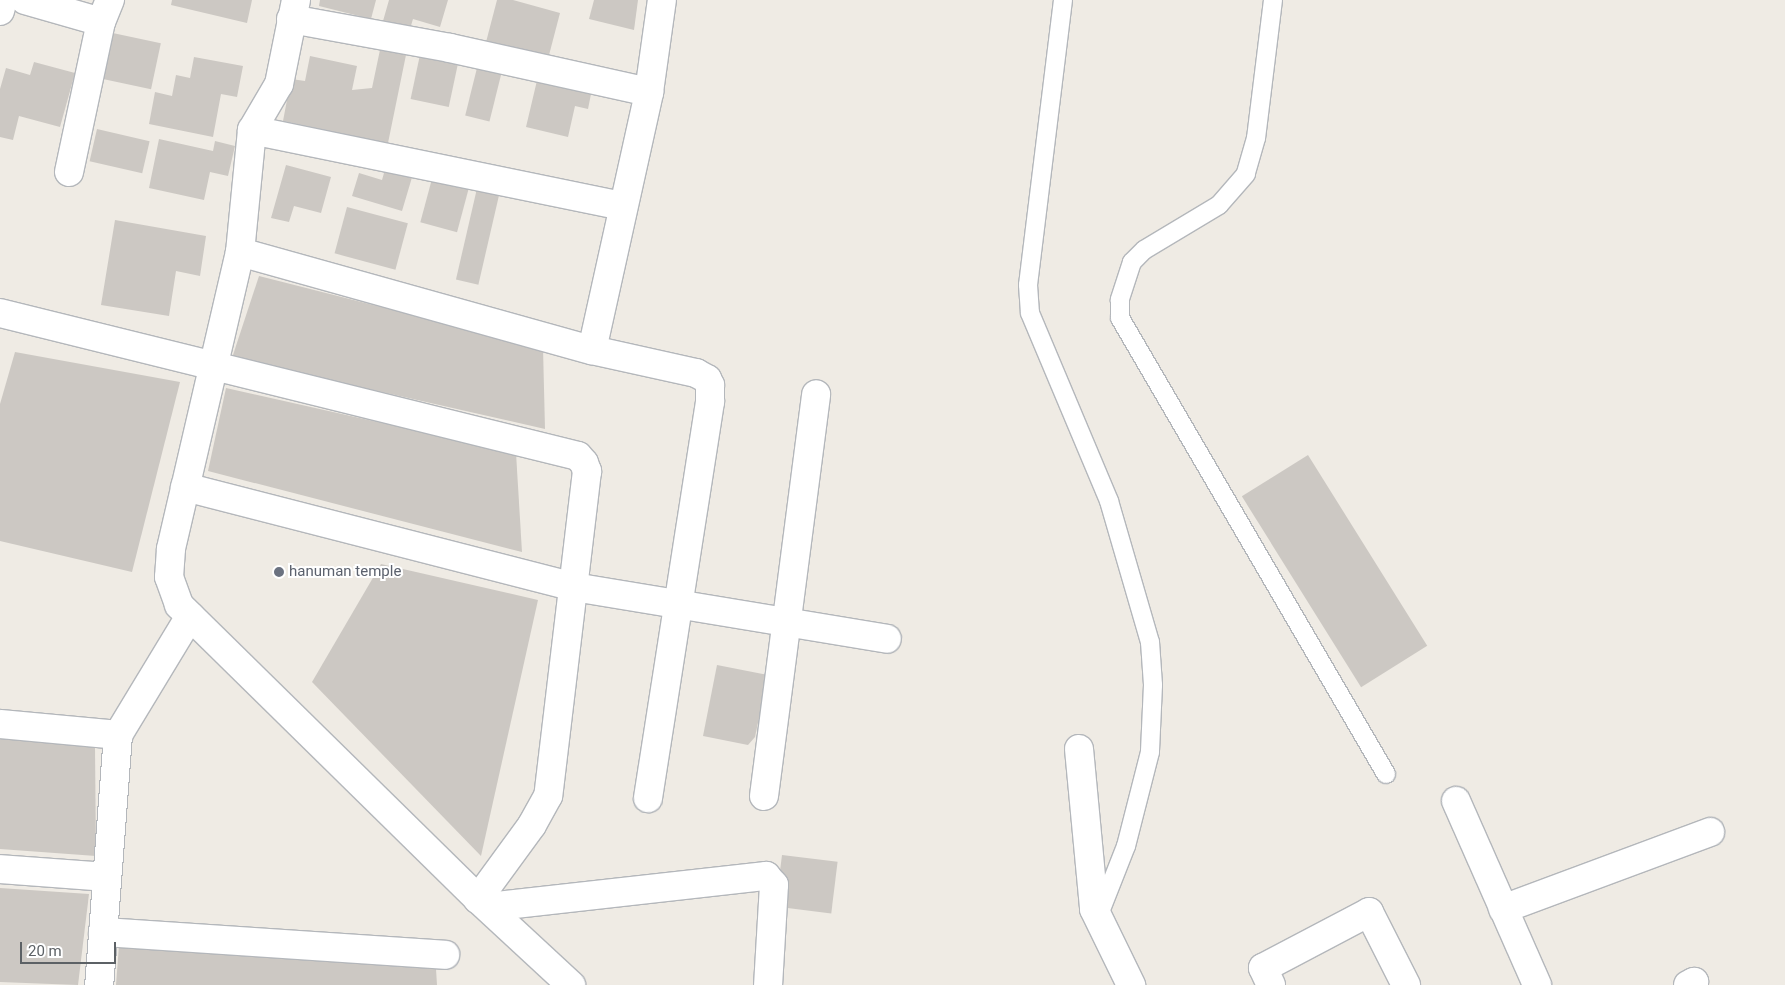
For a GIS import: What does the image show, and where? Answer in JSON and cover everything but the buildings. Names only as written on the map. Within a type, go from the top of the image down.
[{"type":"street","points":[[0,11],[3,0]]},
{"type":"street","points":[[25,0],[106,11],[69,172]]},
{"type":"street","points":[[592,350],[621,206],[649,92],[662,0]]},
{"type":"street","points":[[571,985],[483,903],[179,605],[169,577],[171,550],[240,252],[252,130],[279,84],[294,10],[450,48],[649,92]]},
{"type":"street","points":[[252,130],[621,206]]},
{"type":"street","points":[[240,252],[592,350],[696,373],[710,385],[648,798]]},
{"type":"street","points":[[0,313],[578,456],[587,471],[548,796],[483,903]]},
{"type":"street","points":[[764,796],[816,394]]},
{"type":"street","points":[[185,487],[574,587],[678,602],[888,640]]},
{"type":"street","points":[[99,985],[118,735],[190,616]]},
{"type":"street","points":[[0,724],[118,735]]},
{"type":"street","points":[[1079,749],[1091,897],[1098,917],[1130,985]]},
{"type":"street","points":[[1456,801],[1536,985]]},
{"type":"street","points":[[1503,909],[1710,832]]},
{"type":"street","points":[[0,869],[107,877]]},
{"type":"street","points":[[483,903],[766,876],[774,885],[768,985]]},
{"type":"street","points":[[1271,985],[1263,968],[1369,912],[1406,985]]},
{"type":"street","points":[[103,932],[444,955]]},
{"type":"street","points":[[1688,985],[1694,982],[1694,985]]},
{"type":"lane","points":[[1063,0],[1028,285],[1030,314],[1109,501],[1150,642],[1153,694],[1150,752],[1126,846],[1098,917]]},
{"type":"lane","points":[[1273,0],[1256,138],[1246,174],[1219,205],[1144,250],[1132,262],[1120,300],[1120,318],[1386,774]]},
{"type":"place","name":"hanuman temple","points":[[279,572]]}]
